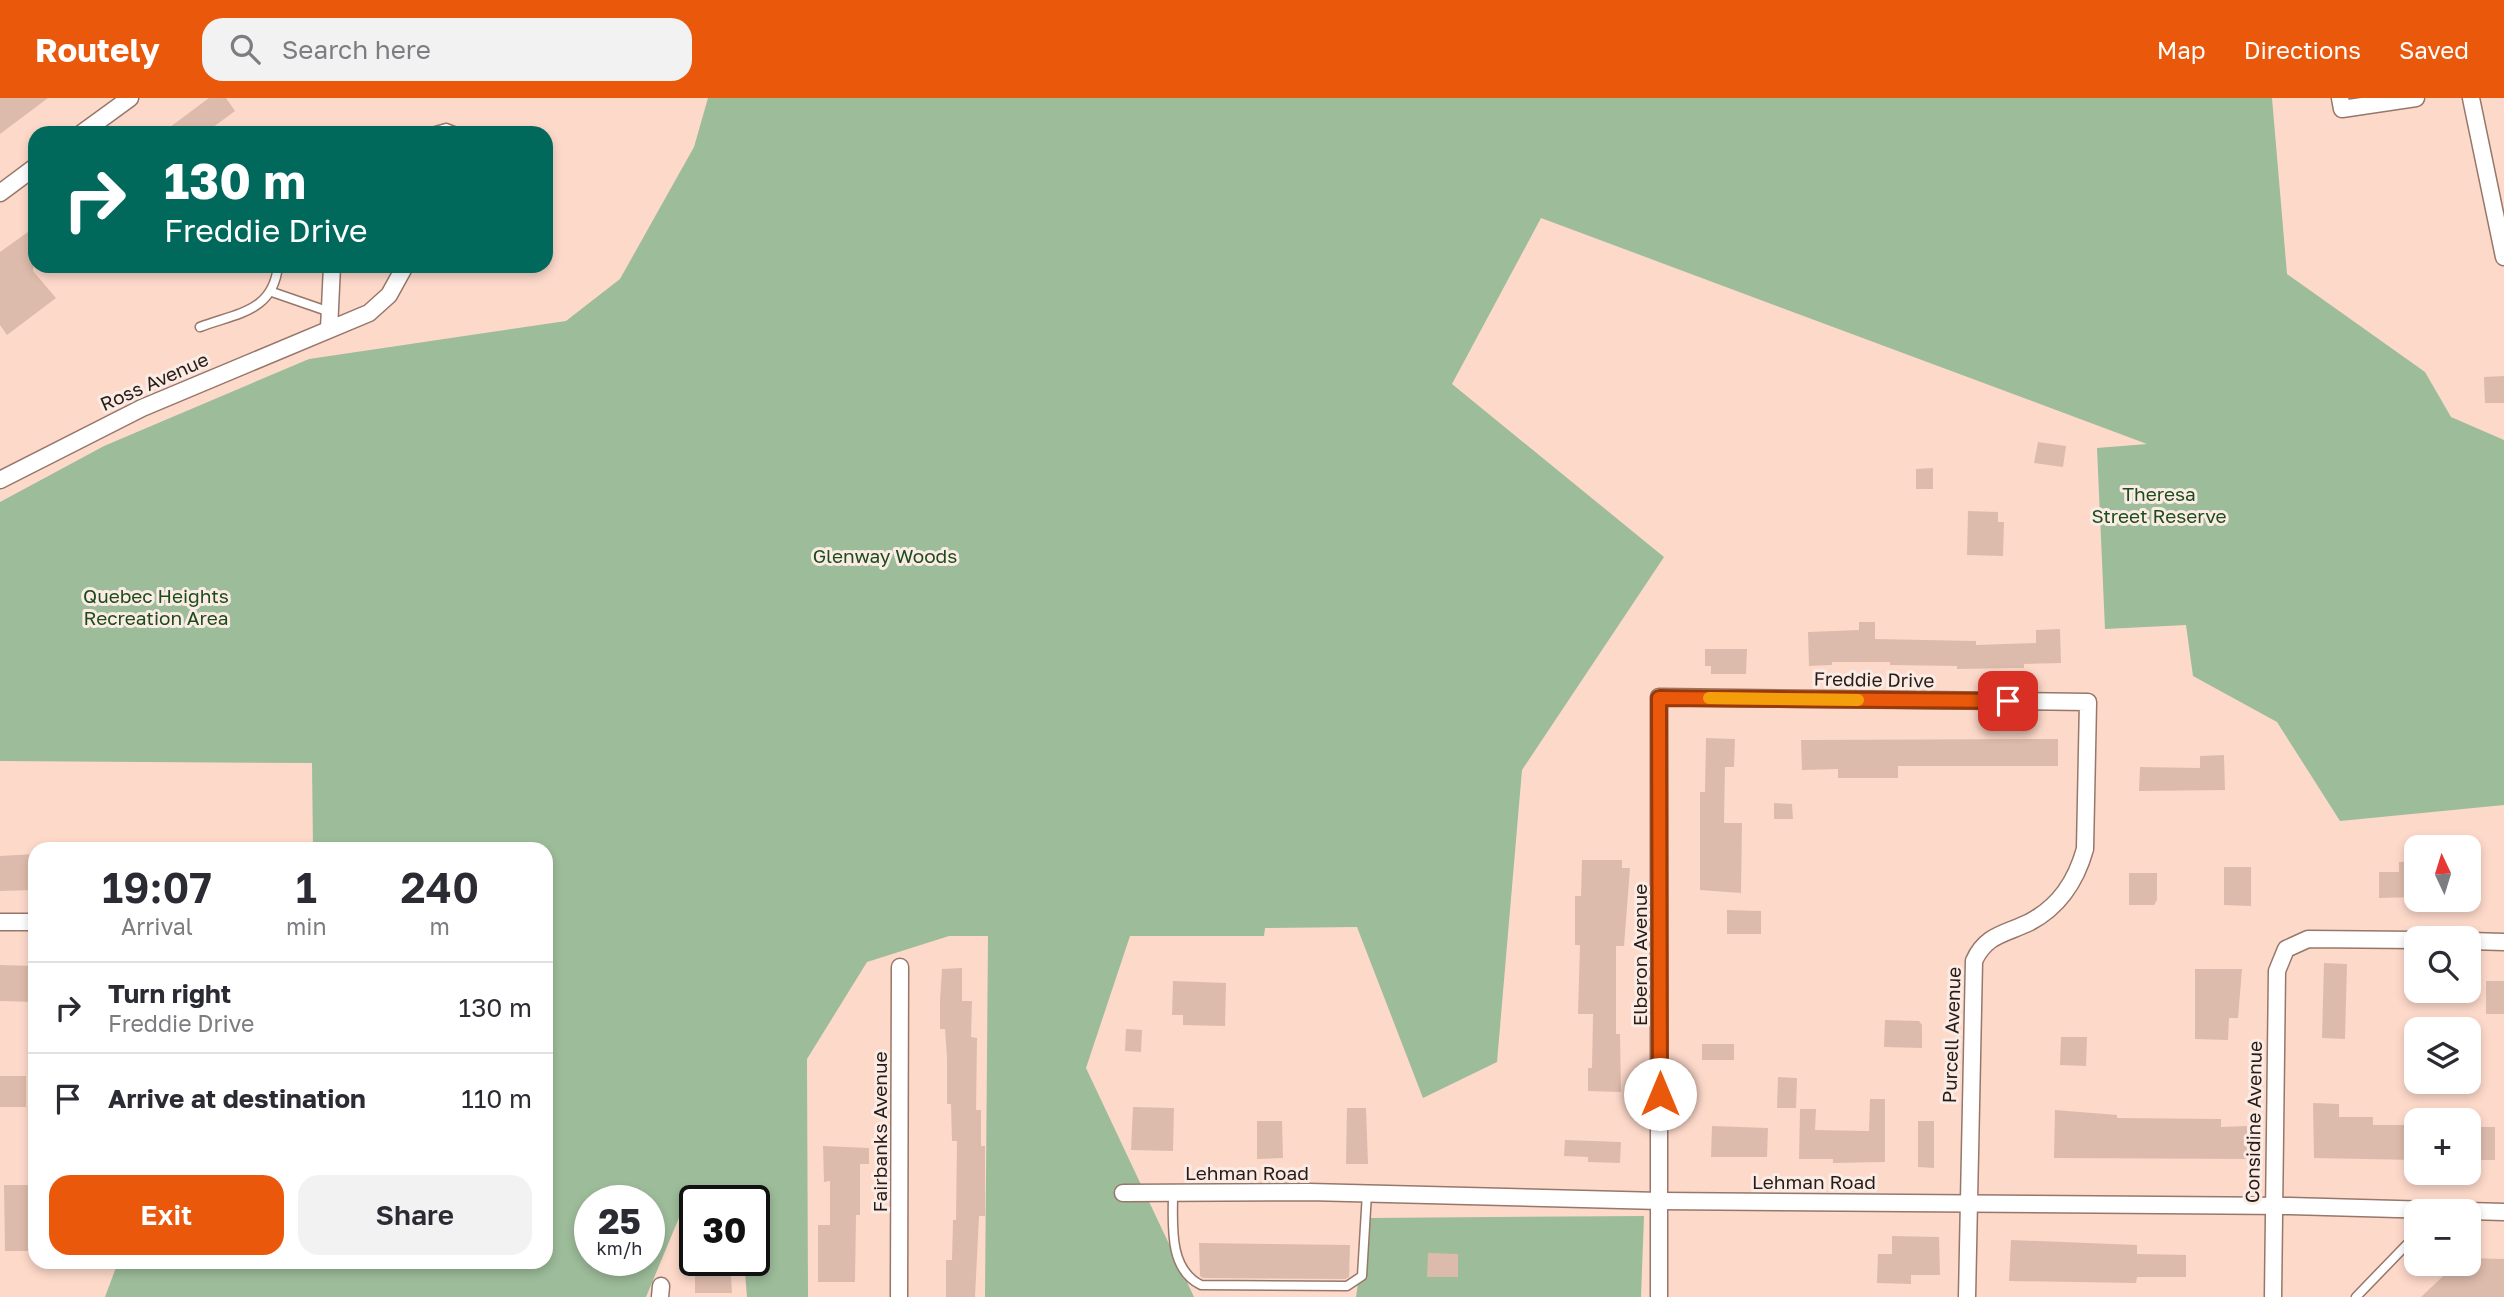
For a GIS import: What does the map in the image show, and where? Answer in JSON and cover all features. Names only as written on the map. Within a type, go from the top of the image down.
[{"type":"street","points":[[92,126],[130,98]]},
{"type":"street","points":[[2340,98],[2342,108],[2416,98]]},
{"type":"street","points":[[2470,98],[2504,257]]},
{"type":"street","points":[[0,193],[28,172]]},
{"type":"street","points":[[329,329],[332,273]]},
{"type":"street","name":"Ross Avenue","points":[[0,480],[142,408],[369,313],[389,295],[401,273]]},
{"type":"street","name":"Freddie Drive","points":[[1659,698],[2088,702]]},
{"type":"street","name":"Elberon Avenue","points":[[1659,698],[1659,1297]]},
{"type":"street","name":"Purcell Avenue","points":[[1967,1297],[1974,961],[1987,940],[2027,923],[2059,901],[2079,868],[2085,849],[2088,702]]},
{"type":"street","points":[[0,922],[28,922]]},
{"type":"street","name":"Considine Avenue","points":[[2273,1297],[2277,971],[2286,949],[2308,939],[2404,940]]},
{"type":"street","points":[[2481,941],[2504,942]]},
{"type":"street","name":"Fairbanks Avenue","points":[[899,1297],[901,967]]},
{"type":"street","name":"Lehman Road","points":[[1123,1193],[1367,1193],[1660,1201],[2404,1210]]},
{"type":"street","name":"Lehman Road","points":[[2481,1212],[2504,1212]]},
{"type":"lane","points":[[200,327],[261,304],[272,292],[276,273]]},
{"type":"lane","points":[[272,292],[330,312]]},
{"type":"lane","points":[[1174,1193],[1174,1243],[1181,1263],[1192,1281],[1201,1285],[1334,1286],[1347,1286],[1363,1276],[1367,1193]]},
{"type":"lane","points":[[2356,1297],[2404,1247]]},
{"type":"green space","points":[[708,98],[2272,98],[2287,274],[2425,372],[2451,417],[2504,440],[2504,805],[2340,821],[2277,722],[2193,676],[2186,625],[2105,629],[2097,448],[2147,444],[1541,218],[1452,384],[1664,557],[1522,770],[1497,1062],[1423,1098],[1357,927],[1265,928],[1264,936],[1130,936],[1086,1068],[1194,1297],[985,1297],[988,936],[949,936],[867,962],[807,1059],[808,1297],[747,1297],[745,1276],[770,1276],[770,1185],[679,1185],[679,1218],[665,1251],[665,1185],[574,1185],[574,1276],[655,1276],[646,1297],[105,1297],[115,1269],[553,1269],[553,842],[313,842],[312,763],[0,761],[0,502],[104,446],[309,359],[566,321],[620,279],[694,147]]},
{"type":"green space","points":[[1644,1216],[1641,1297],[1356,1297],[1368,1218]]},
{"type":"building","points":[[0,98],[48,98],[0,134]]},
{"type":"building","points":[[209,98],[226,98],[235,111],[215,126],[171,126]]},
{"type":"building","points":[[28,232],[28,273],[35,273],[56,298],[7,335],[0,325],[0,252]]},
{"type":"building","points":[[2504,376],[2504,403],[2485,403],[2484,377]]},
{"type":"building","points":[[2038,442],[2066,446],[2063,467],[2034,463]]},
{"type":"building","points":[[1933,468],[1933,489],[1916,489],[1916,469]]},
{"type":"building","points":[[1968,511],[1998,512],[1998,522],[2004,522],[2003,556],[1967,555]]},
{"type":"building","points":[[1859,622],[1875,622],[1875,639],[1976,641],[1976,645],[2036,643],[2036,630],[2060,629],[2061,663],[2024,664],[2024,668],[1957,669],[1957,666],[1890,665],[1890,662],[1832,662],[1832,665],[1809,666],[1808,632],[1859,630]]},
{"type":"building","points":[[1705,649],[1747,649],[1746,674],[1711,674],[1711,666],[1705,666]]},
{"type":"building","points":[[1706,738],[1735,739],[1734,767],[1725,767],[1724,823],[1742,823],[1741,893],[1700,890],[1700,792],[1705,792]]},
{"type":"building","points":[[2058,739],[2058,766],[1898,766],[1898,778],[1838,778],[1838,769],[1802,770],[1801,740]]},
{"type":"building","points":[[2224,755],[2225,790],[2139,791],[2140,767],[2200,768],[2200,756]]},
{"type":"building","points":[[1774,803],[1792,804],[1793,819],[1774,819]]},
{"type":"building","points":[[28,854],[28,890],[0,891],[0,856]]},
{"type":"building","points":[[1582,860],[1622,860],[1622,868],[1630,868],[1624,946],[1616,946],[1616,1034],[1620,1034],[1621,1092],[1588,1091],[1588,1068],[1592,1068],[1593,1014],[1578,1014],[1580,945],[1575,945],[1575,896],[1581,896]]},
{"type":"building","points":[[2399,862],[2404,862],[2404,897],[2379,898],[2379,872],[2399,872]]},
{"type":"building","points":[[2224,867],[2251,867],[2251,906],[2224,905]]},
{"type":"building","points":[[2129,873],[2157,873],[2157,900],[2154,905],[2129,905]]},
{"type":"building","points":[[1727,910],[1761,911],[1761,934],[1727,934]]},
{"type":"building","points":[[2324,963],[2347,964],[2345,1039],[2322,1038]]},
{"type":"building","points":[[0,965],[28,966],[28,1002],[0,1001]]},
{"type":"building","points":[[962,968],[962,1001],[972,1001],[971,1037],[977,1038],[976,1110],[981,1110],[981,1146],[985,1146],[985,1216],[979,1216],[975,1297],[946,1297],[946,1260],[952,1260],[953,1220],[956,1220],[957,1141],[952,1141],[951,1104],[947,1104],[947,1058],[945,1029],[940,1029],[940,1000],[942,969]]},
{"type":"building","points":[[2195,969],[2242,969],[2238,1018],[2229,1018],[2228,1040],[2195,1039]]},
{"type":"building","points":[[1173,981],[1226,983],[1225,1026],[1183,1025],[1183,1015],[1172,1015]]},
{"type":"building","points":[[2486,981],[2504,981],[2504,1014],[2486,1014]]},
{"type":"building","points":[[1885,1020],[1919,1021],[1922,1025],[1922,1048],[1884,1047]]},
{"type":"building","points":[[1126,1029],[1142,1030],[1141,1052],[1125,1051]]},
{"type":"building","points":[[2061,1037],[2087,1037],[2086,1066],[2060,1065]]},
{"type":"building","points":[[1702,1044],[1734,1044],[1734,1060],[1702,1060]]},
{"type":"building","points":[[0,1076],[26,1076],[26,1107],[0,1107]]},
{"type":"building","points":[[1778,1077],[1797,1078],[1796,1108],[1777,1108]]},
{"type":"building","points":[[1870,1099],[1885,1099],[1885,1162],[1833,1163],[1833,1159],[1799,1159],[1800,1109],[1816,1109],[1815,1130],[1869,1131]]},
{"type":"building","points":[[2313,1103],[2339,1104],[2339,1117],[2373,1117],[2373,1125],[2404,1125],[2404,1160],[2314,1158]]},
{"type":"building","points":[[1133,1107],[1174,1108],[1173,1151],[1131,1150]]},
{"type":"building","points":[[1347,1108],[1366,1108],[1368,1164],[1346,1164]]},
{"type":"building","points":[[2055,1110],[2117,1115],[2117,1118],[2221,1119],[2221,1127],[2247,1126],[2246,1159],[2054,1158]]},
{"type":"building","points":[[1257,1121],[1282,1121],[1283,1158],[1257,1159]]},
{"type":"building","points":[[1918,1121],[1934,1121],[1934,1168],[1918,1167]]},
{"type":"building","points":[[1712,1126],[1768,1128],[1767,1157],[1711,1157]]},
{"type":"building","points":[[2481,1127],[2495,1127],[2495,1160],[2481,1160]]},
{"type":"building","points":[[1565,1140],[1621,1142],[1620,1163],[1588,1162],[1588,1157],[1564,1156]]},
{"type":"building","points":[[823,1146],[869,1148],[869,1164],[860,1164],[860,1215],[856,1215],[855,1282],[818,1282],[818,1225],[830,1225],[830,1181],[824,1182]]},
{"type":"building","points":[[4,1185],[28,1185],[28,1251],[5,1251]]},
{"type":"building","points":[[1892,1236],[1939,1237],[1940,1275],[1911,1275],[1911,1284],[1877,1283],[1878,1254],[1892,1254]]},
{"type":"building","points":[[2011,1240],[2137,1245],[2137,1254],[2186,1255],[2186,1277],[2137,1277],[2136,1283],[2009,1281]]},
{"type":"building","points":[[1199,1243],[1350,1245],[1349,1277],[1203,1278],[1200,1276]]},
{"type":"building","points":[[1428,1253],[1458,1254],[1458,1277],[1427,1277]]},
{"type":"building","points":[[2481,1258],[2504,1259],[2504,1297],[2421,1297],[2443,1276],[2481,1276]]},
{"type":"building","points":[[695,1276],[731,1276],[732,1293],[695,1293]]},
{"type":"slow traffic","points":[[1709,698],[1858,700]]},
{"type":"route","points":[[1660,1094],[1659,698],[2008,701]]},
{"type":"park label","name":"Theresa Street Reserve","points":[[2159,504]]},
{"type":"park label","name":"Glenway Woods","points":[[885,555]]},
{"type":"park label","name":"Quebec Heights Recreation Area","points":[[156,606]]}]
